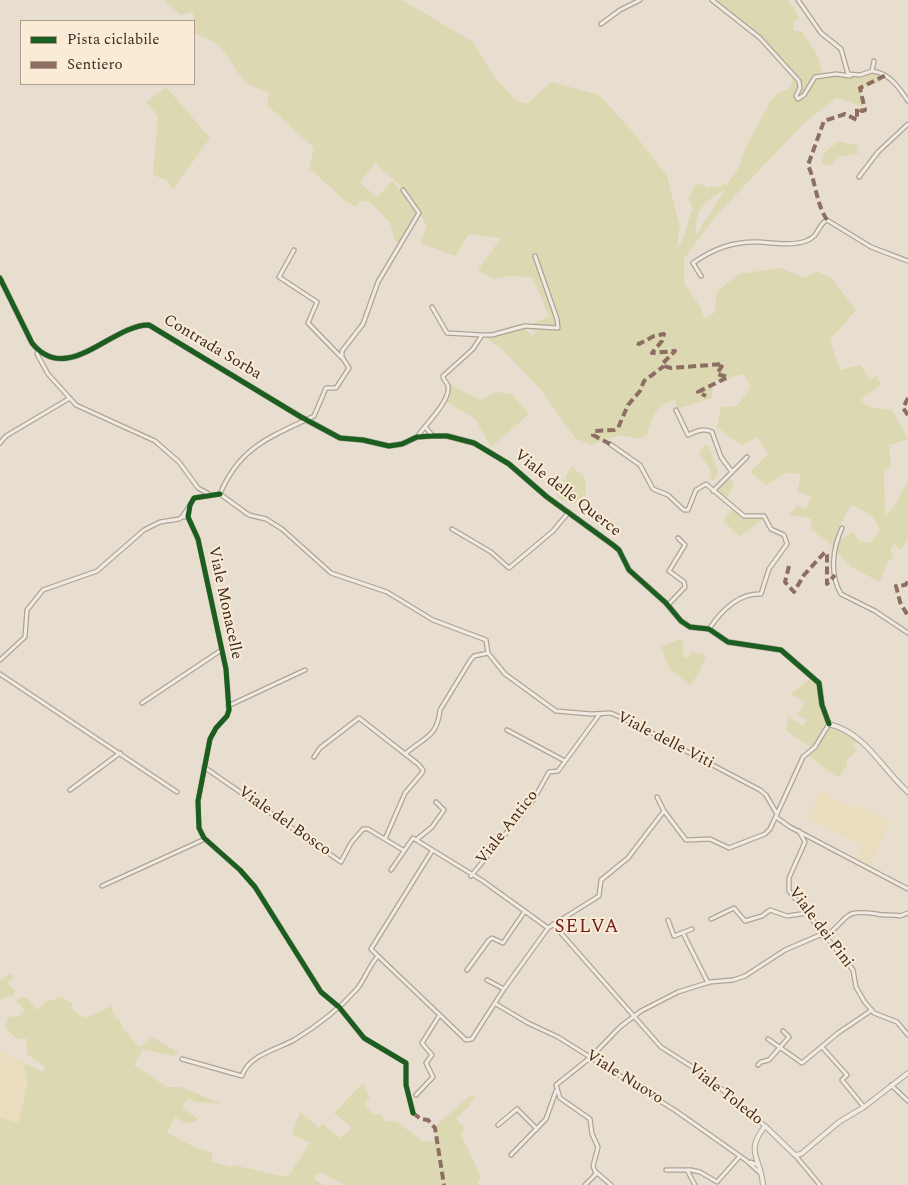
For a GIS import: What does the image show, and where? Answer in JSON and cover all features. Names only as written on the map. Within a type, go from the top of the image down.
[{"type":"street","points":[[601,24],[620,10],[640,0]]},
{"type":"street","points":[[712,0],[760,38],[799,81],[800,88],[796,96],[798,99],[804,95],[817,76],[836,74],[850,76],[872,71],[884,73],[908,101]]},
{"type":"street","points":[[798,0],[820,33],[841,49],[845,68],[850,76]]},
{"type":"street","points":[[872,71],[874,61]]},
{"type":"street","points":[[859,176],[878,152],[908,124]]},
{"type":"street","points":[[342,357],[342,351],[363,324],[378,282],[419,214],[403,190]]},
{"type":"street","points":[[701,276],[693,264],[710,251],[740,242],[774,244],[804,241],[814,237],[827,220],[871,247],[908,261]]},
{"type":"street","points":[[194,498],[210,494],[220,494],[230,474],[258,443],[314,416],[326,388],[336,388],[348,372],[348,365],[342,357],[308,322],[317,302],[279,277],[294,250]]},
{"type":"street","points":[[432,306],[447,334],[492,335],[525,326],[558,328],[557,319],[535,256]]},
{"type":"street","points":[[0,278],[22,325],[38,350],[37,354],[48,374],[76,405],[155,441],[179,462],[198,488],[210,494]]},
{"type":"street","name":"Contrada Sorba","points":[[38,350],[58,358],[75,356],[93,350],[137,326],[149,325],[306,420]]},
{"type":"street","points":[[417,437],[426,428],[447,390],[448,385],[443,376],[474,349],[482,335]]},
{"type":"street","points":[[0,443],[6,436],[70,398]]},
{"type":"street","points":[[676,410],[688,435],[694,431],[708,430],[712,432],[721,457],[732,472]]},
{"type":"street","name":"Viale delle Querce","points":[[306,420],[340,438],[363,440],[388,446],[402,444],[417,437],[433,436],[447,436],[474,442],[510,464],[547,497],[619,550],[629,570],[668,605],[675,617],[690,627],[709,629],[728,642],[781,650],[819,683],[822,705],[829,724]]},
{"type":"street","points":[[426,428],[433,436]]},
{"type":"street","points":[[610,444],[640,465],[653,489],[668,495],[684,510],[688,510],[696,490],[706,484],[744,516],[764,516],[773,530],[782,532],[787,544],[769,569],[761,594],[753,594],[731,604],[709,629]]},
{"type":"street","points":[[714,491],[747,456]]},
{"type":"street","points":[[0,660],[25,636],[27,610],[43,590],[97,571],[144,530],[160,522],[179,519],[190,505],[198,488]]},
{"type":"street","name":"Viale delle Viti","points":[[220,494],[249,515],[266,519],[282,530],[331,573],[386,592],[433,620],[483,638],[486,642],[488,653],[505,674],[556,711],[611,713],[631,722],[760,790],[766,795],[776,817]]},
{"type":"street","points":[[182,516],[188,517],[190,505]]},
{"type":"street","name":"Viale delle Querce","points":[[452,528],[491,552],[509,568],[553,532],[569,512]]},
{"type":"street","name":"Viale Monacelle","points":[[188,517],[198,539],[220,651],[226,669],[228,706]]},
{"type":"street","points":[[842,528],[833,551],[835,576],[840,594],[875,611],[908,633]]},
{"type":"street","points":[[668,605],[685,587],[684,582],[669,571],[685,545],[678,538]]},
{"type":"street","points":[[142,703],[220,651]]},
{"type":"street","points":[[405,754],[434,732],[440,718],[440,710],[474,656],[488,653]]},
{"type":"street","points":[[304,670],[228,706],[227,716],[216,728],[210,739],[197,819],[205,839],[247,877],[289,939],[316,987],[339,1007],[364,1038],[406,1063],[406,1085],[413,1112]]},
{"type":"street","points":[[0,674],[177,792]]},
{"type":"street","name":"Viale Antico","points":[[471,876],[534,799],[548,772],[558,771],[600,714]]},
{"type":"street","points":[[314,757],[326,743],[359,718],[423,770],[402,798],[385,839]]},
{"type":"street","points":[[657,797],[664,811],[686,840],[710,838],[730,848],[765,834],[776,817],[804,757],[820,741],[829,724],[845,728],[862,740],[908,792]]},
{"type":"street","points":[[507,730],[565,761]]},
{"type":"street","points":[[70,790],[120,753]]},
{"type":"street","name":"Viale del Bosco","points":[[204,767],[341,862],[351,843],[363,829],[368,829],[404,850]]},
{"type":"street","points":[[391,870],[412,839],[416,840],[432,827],[444,810],[436,802]]},
{"type":"street","points":[[432,851],[371,949],[468,1041],[475,1034],[504,989],[548,928],[599,896],[602,880],[628,858],[664,811]]},
{"type":"street","points":[[776,817],[908,889]]},
{"type":"street","name":"Viale dei Pini","points":[[799,831],[805,842],[787,885],[788,891],[853,970],[856,987],[864,1001],[872,1010],[891,1018],[908,1035]]},
{"type":"street","points":[[102,886],[205,839]]},
{"type":"street","points":[[416,840],[483,882],[548,928]]},
{"type":"street","points":[[711,919],[734,908],[745,921],[762,916],[770,910],[787,916],[807,913]]},
{"type":"street","points":[[467,970],[489,940],[492,938],[503,942],[524,911]]},
{"type":"street","points":[[510,1155],[537,1129],[550,1113],[556,1085],[591,1057],[620,1027],[634,1016],[678,992],[708,983],[733,980],[745,976],[798,944],[820,935],[825,936],[847,916],[856,912],[891,913],[900,916],[908,913]]},
{"type":"street","points":[[668,920],[674,936],[692,929]]},
{"type":"street","name":"Viale Toledo","points":[[553,924],[661,1047],[705,1075],[795,1155]]},
{"type":"street","points":[[683,933],[708,983]]},
{"type":"street","points":[[182,1059],[242,1076],[244,1068],[269,1051],[296,1039],[339,1007],[358,988],[378,956]]},
{"type":"street","points":[[487,980],[504,989]]},
{"type":"street","name":"Viale Nuovo","points":[[496,1004],[591,1057],[676,1111],[747,1161],[762,1175]]},
{"type":"street","points":[[768,1039],[802,1063],[838,1033],[872,1010]]},
{"type":"street","points":[[416,1095],[433,1077],[426,1063],[432,1055],[422,1043],[440,1016]]},
{"type":"street","points":[[758,1066],[761,1062],[769,1060],[789,1037],[783,1031]]},
{"type":"street","points":[[822,1047],[844,1069],[847,1075],[842,1080],[864,1107]]},
{"type":"street","points":[[795,1155],[801,1154],[839,1122],[864,1107],[908,1073]]},
{"type":"street","points":[[891,1085],[908,1101]]},
{"type":"street","points":[[556,1090],[560,1098],[590,1119],[592,1134],[598,1147],[593,1166],[596,1172],[611,1185]]},
{"type":"street","points":[[498,1125],[517,1109],[537,1129]]},
{"type":"street","points":[[763,1185],[754,1141],[764,1126]]},
{"type":"street","points":[[795,1155],[820,1185]]},
{"type":"street","points":[[666,1170],[700,1172],[717,1182],[740,1156]]},
{"type":"street","points":[[751,1162],[757,1158]]},
{"type":"street","name":"Viale Nuovo","points":[[747,1161],[760,1166]]},
{"type":"street","points":[[754,1167],[760,1166]]},
{"type":"street","points":[[686,1170],[695,1185]]},
{"type":"street","points":[[585,1185],[595,1176],[596,1172]]},
{"type":"shaded area","points":[[164,0],[402,0],[473,42],[494,76],[516,101],[527,104],[551,82],[599,95],[632,131],[667,176],[680,227],[676,249],[682,241],[693,209],[688,198],[696,184],[704,185],[706,189],[710,186],[720,187],[725,183],[726,186],[739,168],[744,151],[770,102],[778,93],[790,88],[794,75],[761,37],[714,0],[788,0],[799,18],[794,21],[793,30],[802,32],[816,52],[823,75],[861,74],[872,71],[885,73],[881,82],[861,87],[864,107],[836,98],[802,125],[715,217],[684,259],[684,283],[701,308],[704,319],[715,312],[717,291],[739,274],[780,268],[805,278],[817,271],[832,279],[856,310],[830,340],[840,370],[861,365],[870,380],[876,376],[881,384],[860,400],[869,407],[892,410],[908,439],[889,445],[891,466],[884,472],[885,516],[893,508],[908,481],[908,539],[900,550],[894,544],[890,550],[893,557],[887,563],[880,582],[851,567],[828,542],[811,529],[811,518],[789,515],[797,505],[806,509],[811,497],[797,492],[801,474],[786,473],[766,485],[750,472],[768,454],[757,437],[742,445],[727,436],[717,426],[721,407],[737,406],[751,387],[743,374],[713,382],[712,398],[677,409],[675,400],[663,405],[655,413],[647,435],[640,439],[620,435],[591,445],[575,438],[540,389],[501,348],[482,335],[518,324],[533,336],[535,333],[534,323],[549,316],[533,278],[511,276],[493,279],[478,270],[501,238],[469,234],[455,256],[420,243],[427,226],[407,192],[375,163],[360,183],[377,197],[392,181],[418,211],[401,244],[395,241],[390,223],[369,201],[361,201],[356,207],[345,201],[309,168],[314,148],[267,105],[269,93],[247,83],[220,47],[214,42],[195,34],[193,12],[181,15]],"holes":[[[724,191],[697,234],[697,220],[702,208],[711,198]],[[851,505],[869,514],[880,530],[870,543],[859,541],[853,532],[841,540],[837,531]]]},
{"type":"shaded area","points":[[166,87],[210,138],[173,189],[167,180],[153,175],[158,116],[146,102]]},
{"type":"shaded area","points":[[839,141],[859,146],[857,149],[859,153],[839,157],[831,165],[821,164],[825,152]]},
{"type":"shaded area","points":[[449,384],[480,400],[496,392],[512,394],[529,414],[491,447],[475,419],[445,401]]},
{"type":"shaded area","points":[[705,444],[709,446],[718,471],[714,481],[709,478],[711,471],[699,453]]},
{"type":"shaded area","points":[[572,466],[585,478],[586,494],[574,504],[557,497]]},
{"type":"shaded area","points":[[729,477],[734,485],[726,499],[716,491]]},
{"type":"shaded area","points":[[732,509],[746,518],[756,516],[763,519],[739,537],[723,520]]},
{"type":"shaded area","points":[[677,640],[683,640],[683,656],[687,658],[692,652],[706,655],[700,672],[690,685],[670,669],[661,647]]},
{"type":"shaded area","points":[[811,678],[818,683],[820,708],[826,723],[812,748],[786,731],[788,716],[803,726],[807,721],[797,714],[805,703],[791,694]]},
{"type":"shaded area","points":[[831,727],[846,731],[859,740],[853,745],[857,750],[847,760],[847,765],[840,776],[837,777],[808,756],[814,752]]},
{"type":"shaded area","points":[[820,790],[855,809],[858,805],[890,821],[871,866],[857,859],[863,846],[807,819]]},
{"type":"shaded area","points":[[11,973],[14,977],[7,982],[15,991],[14,995],[0,1000],[0,981]]},
{"type":"shaded area","points":[[21,997],[27,998],[38,1010],[45,1002],[62,997],[72,1003],[73,1011],[85,1018],[106,1009],[110,1004],[116,1019],[119,1019],[122,1027],[137,1045],[141,1047],[152,1037],[179,1053],[173,1056],[143,1049],[134,1065],[167,1087],[182,1087],[221,1104],[196,1102],[188,1098],[182,1107],[198,1119],[187,1124],[175,1117],[167,1132],[196,1148],[212,1152],[212,1162],[232,1167],[233,1165],[281,1176],[289,1175],[310,1143],[292,1134],[300,1112],[319,1128],[323,1124],[340,1138],[352,1128],[334,1113],[363,1083],[370,1099],[364,1104],[374,1115],[381,1114],[385,1121],[397,1122],[424,1142],[437,1140],[433,1128],[472,1094],[474,1099],[469,1103],[470,1106],[456,1118],[464,1128],[461,1134],[480,1175],[481,1179],[477,1182],[479,1185],[344,1185],[320,1172],[315,1175],[315,1180],[325,1185],[0,1185],[0,1118],[18,1123],[28,1082],[23,1063],[43,1072],[45,1067],[28,1055],[26,1044],[28,1039],[17,1039],[5,1027],[9,1017],[18,1016],[24,1011],[16,1002]]},
{"type":"shaded area","points":[[0,1051],[23,1063],[28,1082],[18,1123],[0,1118]]},
{"type":"marked path","points":[[827,220],[808,165],[824,121],[845,114],[857,120],[857,108],[862,111],[865,110],[860,88],[886,75]]},
{"type":"marked path","points":[[637,343],[639,344],[654,336],[664,334],[662,341],[652,353],[675,351],[663,363],[664,366],[671,368],[723,364],[717,374],[728,377],[698,392],[706,396]]},
{"type":"marked path","points":[[610,444],[593,435],[595,431],[618,428],[628,405],[640,391],[644,381],[664,366]]},
{"type":"marked path","points":[[908,398],[903,408],[908,415]]},
{"type":"marked path","points":[[789,566],[785,582],[794,592],[804,575],[825,552],[827,555],[827,584],[835,575]]},
{"type":"marked path","points":[[908,582],[905,585],[896,586],[900,602],[908,616]]},
{"type":"marked path","points":[[413,1113],[421,1119],[428,1120],[435,1128],[444,1185]]},
{"type":"cycle path","points":[[0,278],[32,343],[46,355],[60,359],[75,356],[135,327],[149,325],[301,417],[340,438],[363,440],[389,446],[402,444],[417,437],[432,436],[447,436],[474,443],[509,464],[547,497],[619,550],[629,570],[666,603],[681,621],[690,627],[709,629],[728,642],[781,650],[819,683],[822,705],[829,724]]},
{"type":"cycle path","points":[[220,494],[194,498],[190,505],[188,517],[198,539],[226,669],[229,710],[227,716],[216,728],[210,739],[198,801],[199,828],[204,838],[240,870],[255,887],[321,992],[339,1007],[364,1038],[406,1063],[406,1085],[413,1113]]},
{"type":"district","name":"SELVA","points":[[587,928]]}]
